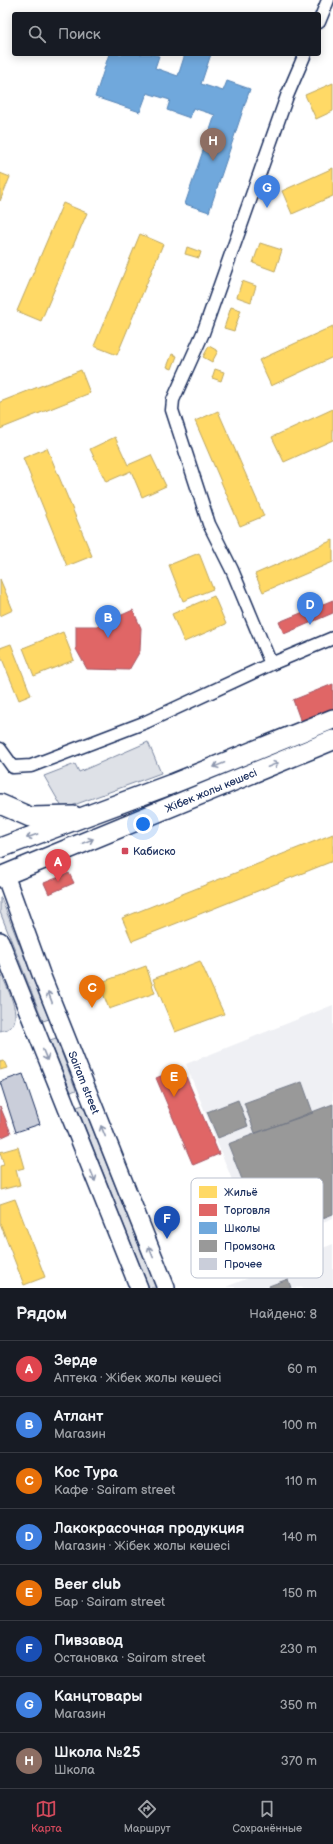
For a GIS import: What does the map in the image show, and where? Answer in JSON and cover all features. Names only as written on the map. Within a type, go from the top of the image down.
[{"type":"main road","name":"Жібек жолы көшесі","points":[[0,848],[172,784],[333,719]]},
{"type":"main road","name":"Жібек жолы көшесі","points":[[2,872],[333,740]]},
{"type":"main road","points":[[0,804],[30,817],[87,816]]},
{"type":"main road","name":"Sairam street","points":[[2,872],[61,1026],[166,1288]]},
{"type":"main road","points":[[0,941],[139,1288]]},
{"type":"main road","points":[[37,1036],[61,1026]]},
{"type":"street","points":[[321,17],[328,0]]},
{"type":"street","points":[[271,664],[232,570],[210,524],[172,410],[173,400],[203,332],[287,96],[304,56]]},
{"type":"street","points":[[0,749],[14,766],[31,766],[146,722],[271,664],[333,638]]},
{"type":"shaded area","points":[[148,742],[161,773],[63,809],[44,776],[75,764],[79,772]]},
{"type":"shaded area","points":[[0,898],[49,1019],[43,1021],[0,912]]},
{"type":"shaded area","points":[[0,971],[15,1009],[15,1017],[13,1024],[9,1028],[0,1031]]},
{"type":"shaded area","points":[[333,1005],[333,1218],[323,1222],[323,1178],[231,1178],[186,1064]]},
{"type":"shaded area","points":[[56,1038],[76,1090],[71,1092],[50,1040]]},
{"type":"shaded area","points":[[83,1105],[156,1288],[149,1288],[77,1107]]},
{"type":"shaded area","points":[[333,1244],[333,1288],[226,1287],[248,1278],[323,1278],[323,1248]]},
{"type":"building: Жильё","points":[[333,83],[333,111],[316,119],[305,95]]},
{"type":"building: Жильё","points":[[333,168],[333,196],[292,214],[282,191]]},
{"type":"building: Жильё","points":[[0,173],[10,177],[0,201]]},
{"type":"building: Жильё","points":[[63,203],[87,213],[41,321],[17,311]]},
{"type":"building: Жильё","points":[[140,234],[163,244],[117,355],[94,346]]},
{"type":"building: Жильё","points":[[260,243],[282,250],[275,271],[253,263]]},
{"type":"building: Жильё","points":[[187,247],[201,252],[199,258],[185,254]]},
{"type":"building: Жильё","points":[[242,281],[256,286],[251,302],[237,297]]},
{"type":"building: Жильё","points":[[231,307],[241,310],[234,331],[224,328]]},
{"type":"building: Жильё","points":[[333,326],[333,357],[271,386],[259,360]]},
{"type":"building: Жильё","points":[[209,346],[218,351],[212,362],[203,357]]},
{"type":"building: Жильё","points":[[172,354],[177,356],[172,369],[167,367]]},
{"type":"building: Жильё","points":[[215,369],[224,372],[221,381],[212,378]]},
{"type":"building: Жильё","points":[[81,370],[90,393],[0,429],[0,402]]},
{"type":"building: Жильё","points":[[333,409],[333,440],[284,462],[272,437]]},
{"type":"building: Жильё","points":[[218,411],[264,516],[240,526],[195,421]]},
{"type":"building: Жильё","points":[[115,437],[128,465],[151,455],[166,486],[142,497],[131,471],[106,482],[90,449]]},
{"type":"building: Жильё","points":[[47,448],[92,556],[67,566],[23,458]]},
{"type":"building: Жильё","points":[[333,540],[333,562],[263,592],[255,574]]},
{"type":"building: Жильё","points":[[199,553],[213,589],[183,601],[169,565]]},
{"type":"building: Жильё","points":[[0,579],[13,610],[0,616]]},
{"type":"building: Жильё","points":[[214,596],[226,624],[184,642],[172,614]]},
{"type":"building: Жильё","points":[[63,632],[74,660],[34,676],[23,648]]},
{"type":"building: Жильё","points":[[11,644],[31,695],[19,700],[0,654],[0,648]]},
{"type":"building: Жильё","points":[[333,834],[333,861],[132,941],[122,918]]},
{"type":"building: Жильё","points":[[200,961],[224,1014],[175,1032],[153,979]]},
{"type":"building: Жильё","points":[[146,966],[155,993],[109,1009],[99,983]]},
{"type":"building: Жильё","points":[[4,1061],[7,1068],[0,1070],[0,1062]]},
{"type":"building: Жильё","points":[[18,1147],[24,1168],[16,1170],[20,1185],[0,1190],[0,1166],[4,1165],[0,1152]]},
{"type":"building: Жильё","points":[[15,1199],[45,1277],[24,1285],[0,1223],[0,1204]]},
{"type":"building: Торговля","points":[[333,600],[333,613],[284,634],[279,622]]},
{"type":"building: Торговля","points":[[133,610],[141,628],[140,651],[129,670],[87,669],[76,649],[76,626],[97,626]]},
{"type":"building: Торговля","points":[[333,684],[333,709],[301,722],[293,700]]},
{"type":"building: Торговля","points":[[69,873],[74,883],[49,894],[44,883]]},
{"type":"building: Торговля","points":[[182,1067],[219,1154],[193,1165],[156,1078]]},
{"type":"building: Торговля","points":[[0,1106],[11,1133],[0,1138]]},
{"type":"building: Школы","points":[[108,56],[159,56],[155,68],[178,76],[184,56],[210,56],[201,84],[223,91],[227,81],[250,89],[209,212],[185,204],[215,115],[193,108],[190,118],[167,110],[170,100],[147,93],[140,112],[95,97]]},
{"type":"building: Промзона","points":[[302,1082],[313,1113],[255,1133],[244,1103]]},
{"type":"building: Промзона","points":[[238,1100],[248,1126],[218,1138],[207,1112]]},
{"type":"building: Промзона","points":[[333,1104],[333,1214],[323,1218],[323,1178],[241,1178],[228,1144]]},
{"type":"building: Промзона","points":[[288,1279],[291,1288],[270,1288],[269,1286]]},
{"type":"building: Прочее","points":[[23,1074],[40,1124],[16,1132],[0,1082]]},
{"type":"place","name":"Школа №25","points":[[213,161]]},
{"type":"place","name":"Канцтовары","points":[[267,208]]},
{"type":"place","name":"Лакокрасочная продукция","points":[[310,625]]},
{"type":"place","name":"Атлант","points":[[108,638]]},
{"type":"place","name":"Кабиско","points":[[125,851]]},
{"type":"place","name":"Зерде","points":[[58,882]]},
{"type":"place","name":"Кос Тура","points":[[92,1008]]},
{"type":"place","name":"Beer club","points":[[174,1097]]},
{"type":"place","name":"Пивзавод","points":[[167,1239]]}]
